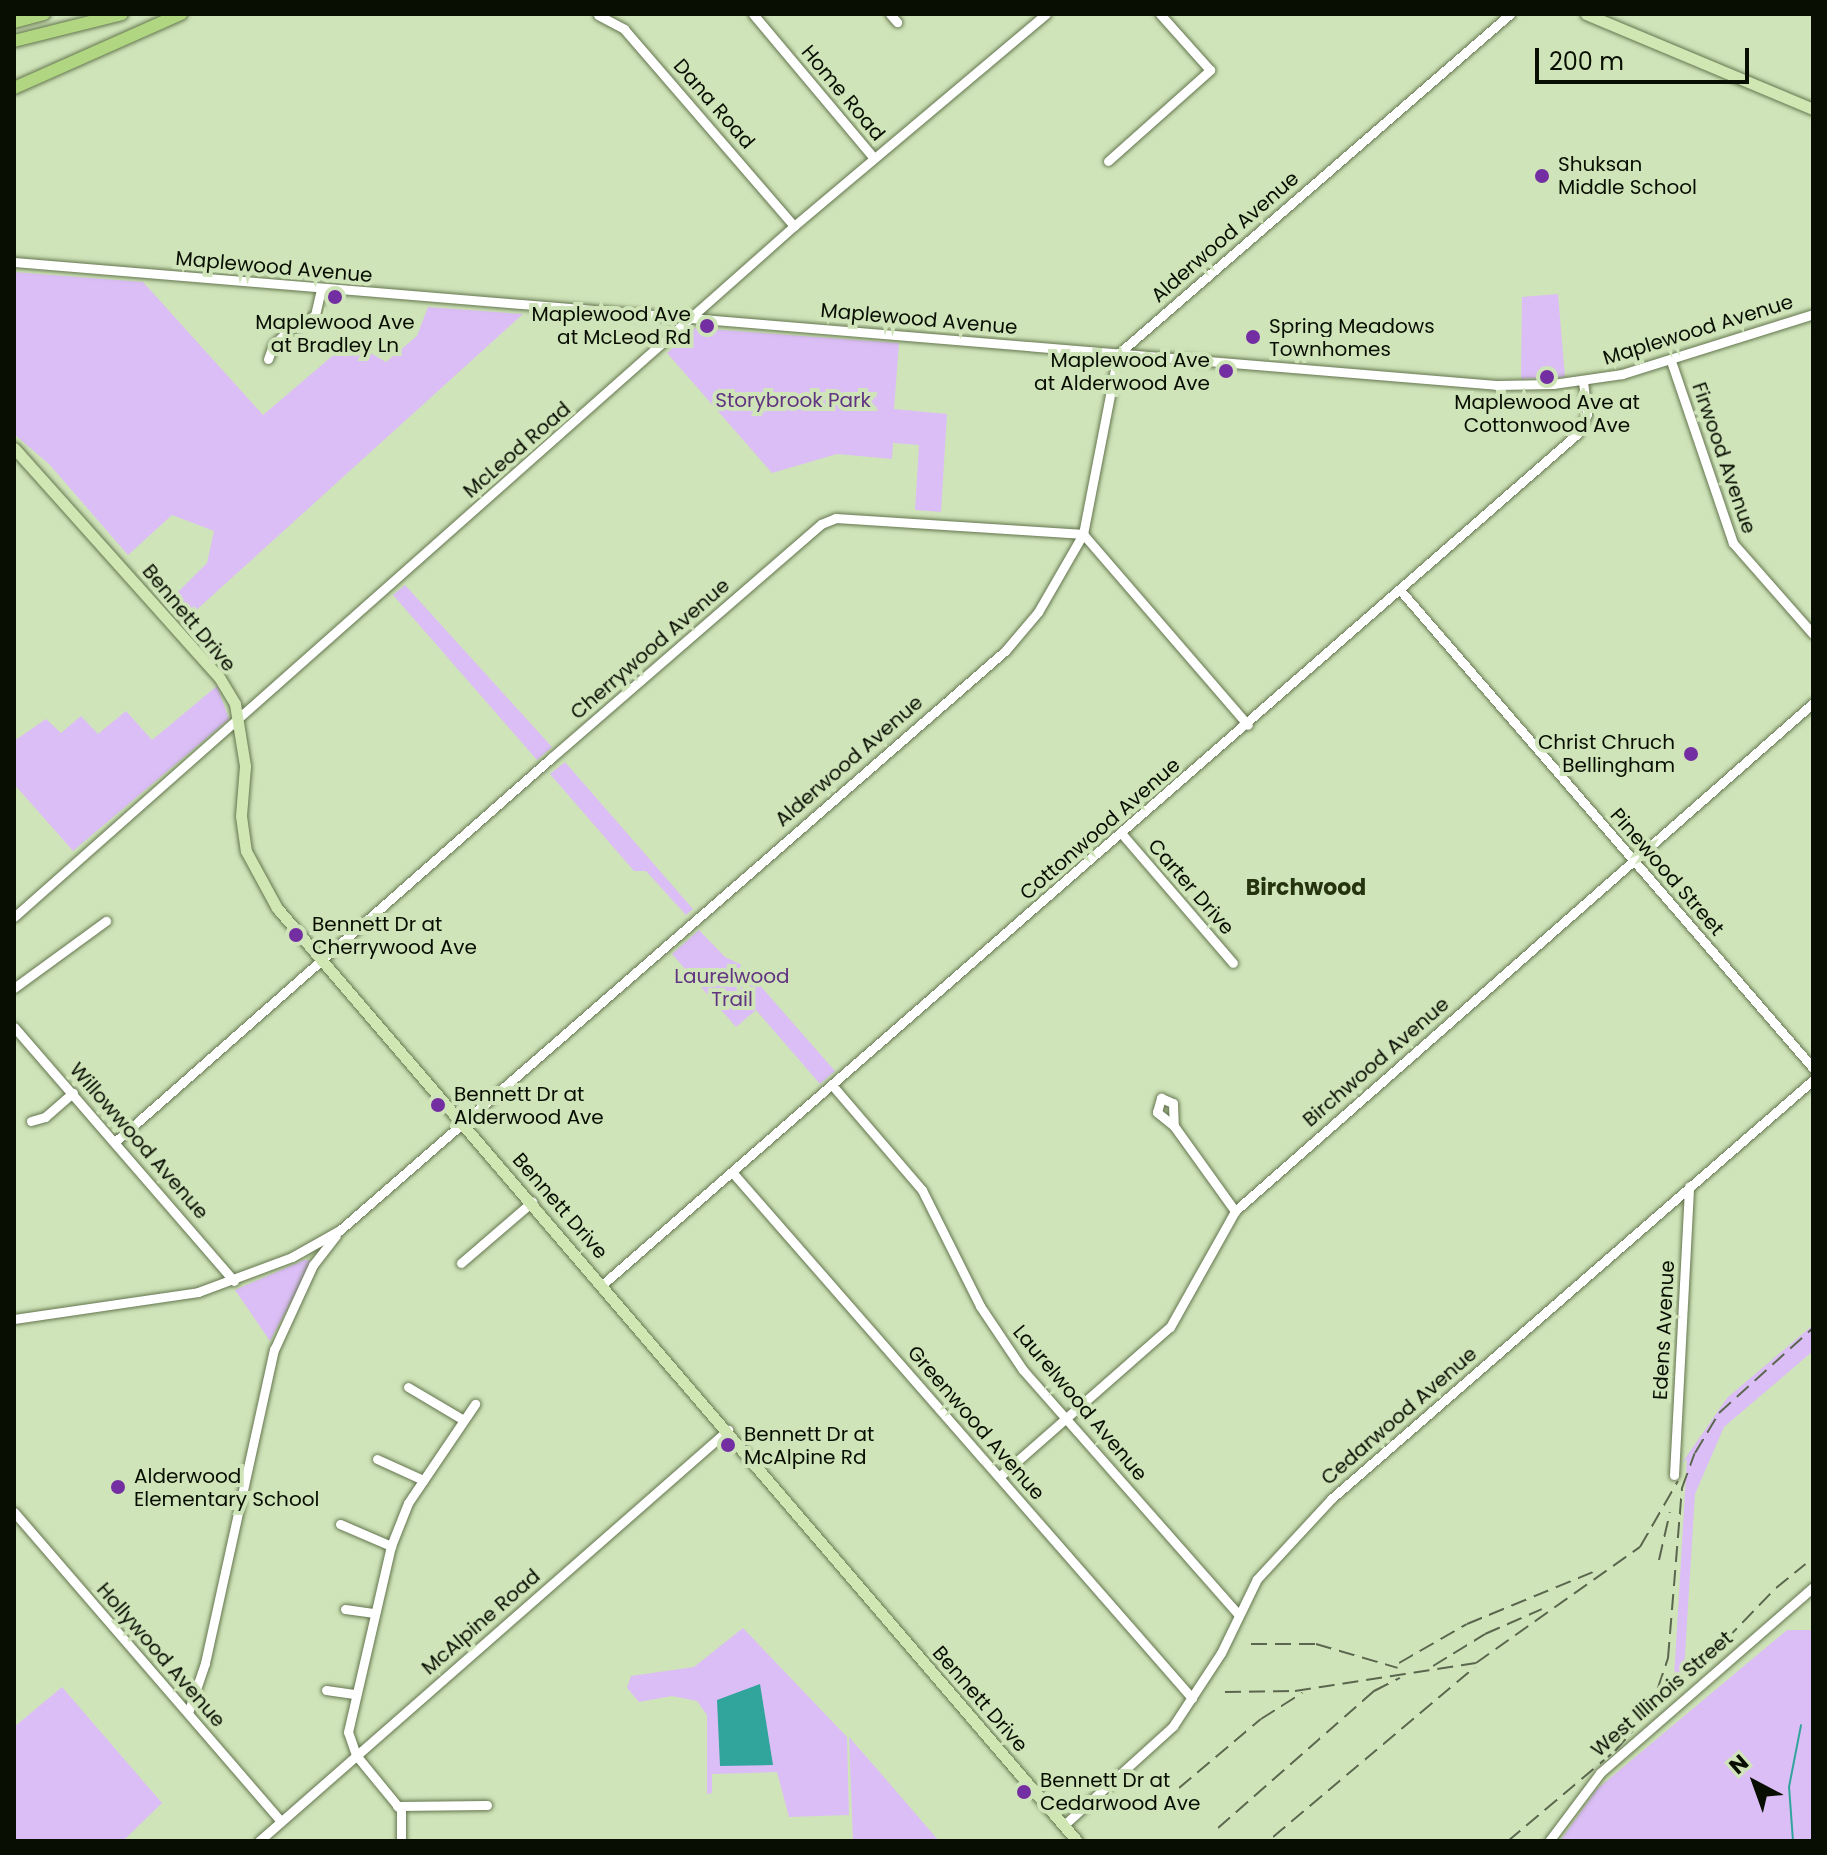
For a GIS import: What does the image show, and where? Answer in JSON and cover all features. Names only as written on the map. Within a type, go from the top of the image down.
[{"type":"highway","points":[[14,22],[44,14]]},
{"type":"highway","points":[[14,41],[122,14]]},
{"type":"highway","points":[[14,88],[181,14]]},
{"type":"main road","points":[[1586,14],[1813,109]]},
{"type":"main road","name":"Bennett Drive","points":[[14,448],[219,677],[239,720],[246,851],[277,908],[603,1284],[1077,1841]]},
{"type":"street","name":"Home Road","points":[[753,14],[874,158]]},
{"type":"street","name":"McLeod Road","points":[[14,917],[693,321],[794,226],[1046,14]]},
{"type":"street","points":[[1108,161],[1210,70],[1160,14]]},
{"type":"street","name":"Alderwood Avenue","points":[[14,1319],[175,1297],[234,1281],[340,1230],[1005,651],[1038,612],[1083,534],[1118,354],[1510,14]]},
{"type":"street","name":"Dana Road","points":[[598,15],[624,29],[794,226]]},
{"type":"street","name":"Maplewood Avenue","points":[[14,262],[693,321],[1496,385],[1583,381],[1671,361],[1813,314]]},
{"type":"street","points":[[268,359],[273,345],[290,329],[315,315],[321,290]]},
{"type":"street","name":"Firwood Avenue","points":[[1671,361],[1733,543],[1813,634]]},
{"type":"street","name":"Cottonwood Avenue","points":[[603,1284],[1248,725],[1577,434],[1587,414],[1583,381]]},
{"type":"street","name":"Cherrywood Avenue","points":[[116,1141],[821,524],[836,518],[887,519],[1083,534]]},
{"type":"street","points":[[1083,534],[1248,725]]},
{"type":"street","name":"Pinewood Street","points":[[1400,590],[1813,1068]]},
{"type":"street","name":"Birchwood Avenue","points":[[999,1477],[1170,1327],[1235,1211],[1813,703]]},
{"type":"street","name":"Carter Drive","points":[[1122,834],[1233,963]]},
{"type":"street","points":[[14,988],[106,921]]},
{"type":"street","name":"Willowwood Avenue","points":[[14,1027],[116,1141],[234,1281]]},
{"type":"street","name":"Cedarwood Avenue","points":[[1064,1825],[1143,1757],[1192,1698],[1238,1614],[1278,1551],[1331,1499],[1813,1080]]},
{"type":"street","name":"Laurelwood Avenue","points":[[832,1085],[922,1190],[994,1328],[1065,1418],[1238,1614]]},
{"type":"street","points":[[31,1121],[45,1117],[73,1093]]},
{"type":"street","points":[[1174,1126],[1235,1211]]},
{"type":"street","name":"Greenwood Avenue","points":[[732,1172],[1192,1698]]},
{"type":"street","name":"Edens Avenue","points":[[1674,1475],[1689,1186]]},
{"type":"street","points":[[461,1263],[532,1202]]},
{"type":"street","points":[[188,1713],[205,1663],[274,1350],[313,1265],[340,1230]]},
{"type":"street","points":[[408,1387],[462,1419]]},
{"type":"street","points":[[401,1841],[397,1806],[356,1755],[348,1732],[373,1613],[391,1546],[423,1480],[475,1404]]},
{"type":"street","name":"McAlpine Road","points":[[259,1841],[728,1430]]},
{"type":"street","points":[[377,1459],[423,1480]]},
{"type":"street","name":"Hollywood Avenue","points":[[14,1512],[281,1821]]},
{"type":"street","points":[[340,1524],[391,1546]]},
{"type":"street","name":"West Illinois Street","points":[[1549,1841],[1600,1773],[1813,1587]]},
{"type":"street","points":[[345,1609],[373,1613]]},
{"type":"street","points":[[326,1690],[356,1694]]},
{"type":"street","points":[[397,1806],[487,1805]]},
{"type":"green space","points":[[14,272],[143,282],[263,415],[350,341],[386,362],[417,336],[428,307],[523,314],[182,623],[167,603],[207,563],[214,531],[172,515],[128,555],[49,464],[14,434]]},
{"type":"green space","points":[[1558,294],[1565,377],[1521,379],[1522,297]]},
{"type":"green space","name":"Storybrook Park","points":[[695,328],[899,343],[894,409],[947,414],[941,512],[915,510],[919,445],[893,443],[892,459],[837,454],[772,473],[667,353]]},
{"type":"green space","points":[[405,585],[552,747],[537,760],[393,595]]},
{"type":"green space","points":[[217,686],[229,719],[73,851],[14,784],[14,741],[46,719],[61,733],[81,716],[98,734],[126,711],[152,740]]},
{"type":"green space","name":"Laurelwood Trail","points":[[565,762],[693,909],[686,915],[646,871],[634,871],[550,774]]},
{"type":"green space","name":"Laurelwood Trail","points":[[699,930],[725,957],[742,965],[835,1071],[820,1084],[756,1010],[736,1027],[672,954]]},
{"type":"green space","points":[[310,1260],[309,1268],[270,1341],[235,1290]]},
{"type":"green space","points":[[1813,1325],[1813,1351],[1724,1427],[1695,1494],[1683,1687],[1673,1695],[1687,1459],[1682,1463],[1727,1398]]},
{"type":"green space","points":[[743,1628],[847,1737],[849,1815],[789,1817],[777,1772],[712,1774],[712,1793],[707,1794],[707,1715],[697,1701],[672,1696],[639,1702],[627,1688],[631,1676],[694,1667]]},
{"type":"green space","points":[[1787,1630],[1813,1630],[1813,1841],[1560,1841],[1597,1789]]},
{"type":"green space","points":[[62,1687],[162,1803],[123,1841],[14,1841],[14,1727]]},
{"type":"green space","points":[[849,1737],[877,1769],[939,1841],[853,1841]]},
{"type":"water","points":[[760,1684],[773,1765],[720,1766],[717,1700]]},
{"type":"waterway","points":[[1793,1841],[1789,1787],[1801,1725]]},
{"type":"railway","points":[[1508,1841],[1615,1751],[1650,1711],[1668,1658],[1682,1488],[1695,1453],[1719,1413],[1813,1328]]},
{"type":"railway","points":[[1225,1692],[1295,1691],[1476,1663],[1640,1547],[1678,1481]]},
{"type":"railway","points":[[1659,1560],[1670,1512]]},
{"type":"railway","points":[[1659,1709],[1776,1588],[1806,1564]]},
{"type":"railway","points":[[1399,1663],[1467,1624],[1593,1572]]},
{"type":"railway","points":[[1433,1666],[1485,1634],[1542,1609]]},
{"type":"railway","points":[[1251,1644],[1316,1644],[1398,1668]]},
{"type":"railway","points":[[1273,1837],[1475,1667]]},
{"type":"railway","points":[[1218,1828],[1374,1691],[1400,1678]]},
{"type":"railway","points":[[1179,1788],[1261,1719],[1302,1693]]},
{"type":"place","name":"Shuksan Middle School","points":[[1542,176]]},
{"type":"place","name":"Maplewood Ave at Bradley Ln","points":[[335,297]]},
{"type":"place","name":"Maplewood Ave at McLeod Rd","points":[[707,326]]},
{"type":"place","name":"Spring Meadows Townhomes","points":[[1253,337]]},
{"type":"place","name":"Maplewood Ave at Alderwood Ave","points":[[1226,371]]},
{"type":"place","name":"Maplewood Ave at Cottonwood Ave","points":[[1547,377]]},
{"type":"place","name":"Christ Chruch Bellingham","points":[[1691,754]]},
{"type":"place","name":"Bennett Dr at Cherrywood Ave","points":[[296,935]]},
{"type":"place","name":"Bennett Dr at Alderwood Ave","points":[[438,1105]]},
{"type":"place","name":"Bennett Dr at McAlpine Rd","points":[[728,1445]]},
{"type":"place","name":"Alderwood Elementary School","points":[[118,1487]]},
{"type":"place","name":"Bennett Dr at Cedarwood Ave","points":[[1024,1792]]},
{"type":"district","name":"Birchwood","points":[[1306,888]]}]
